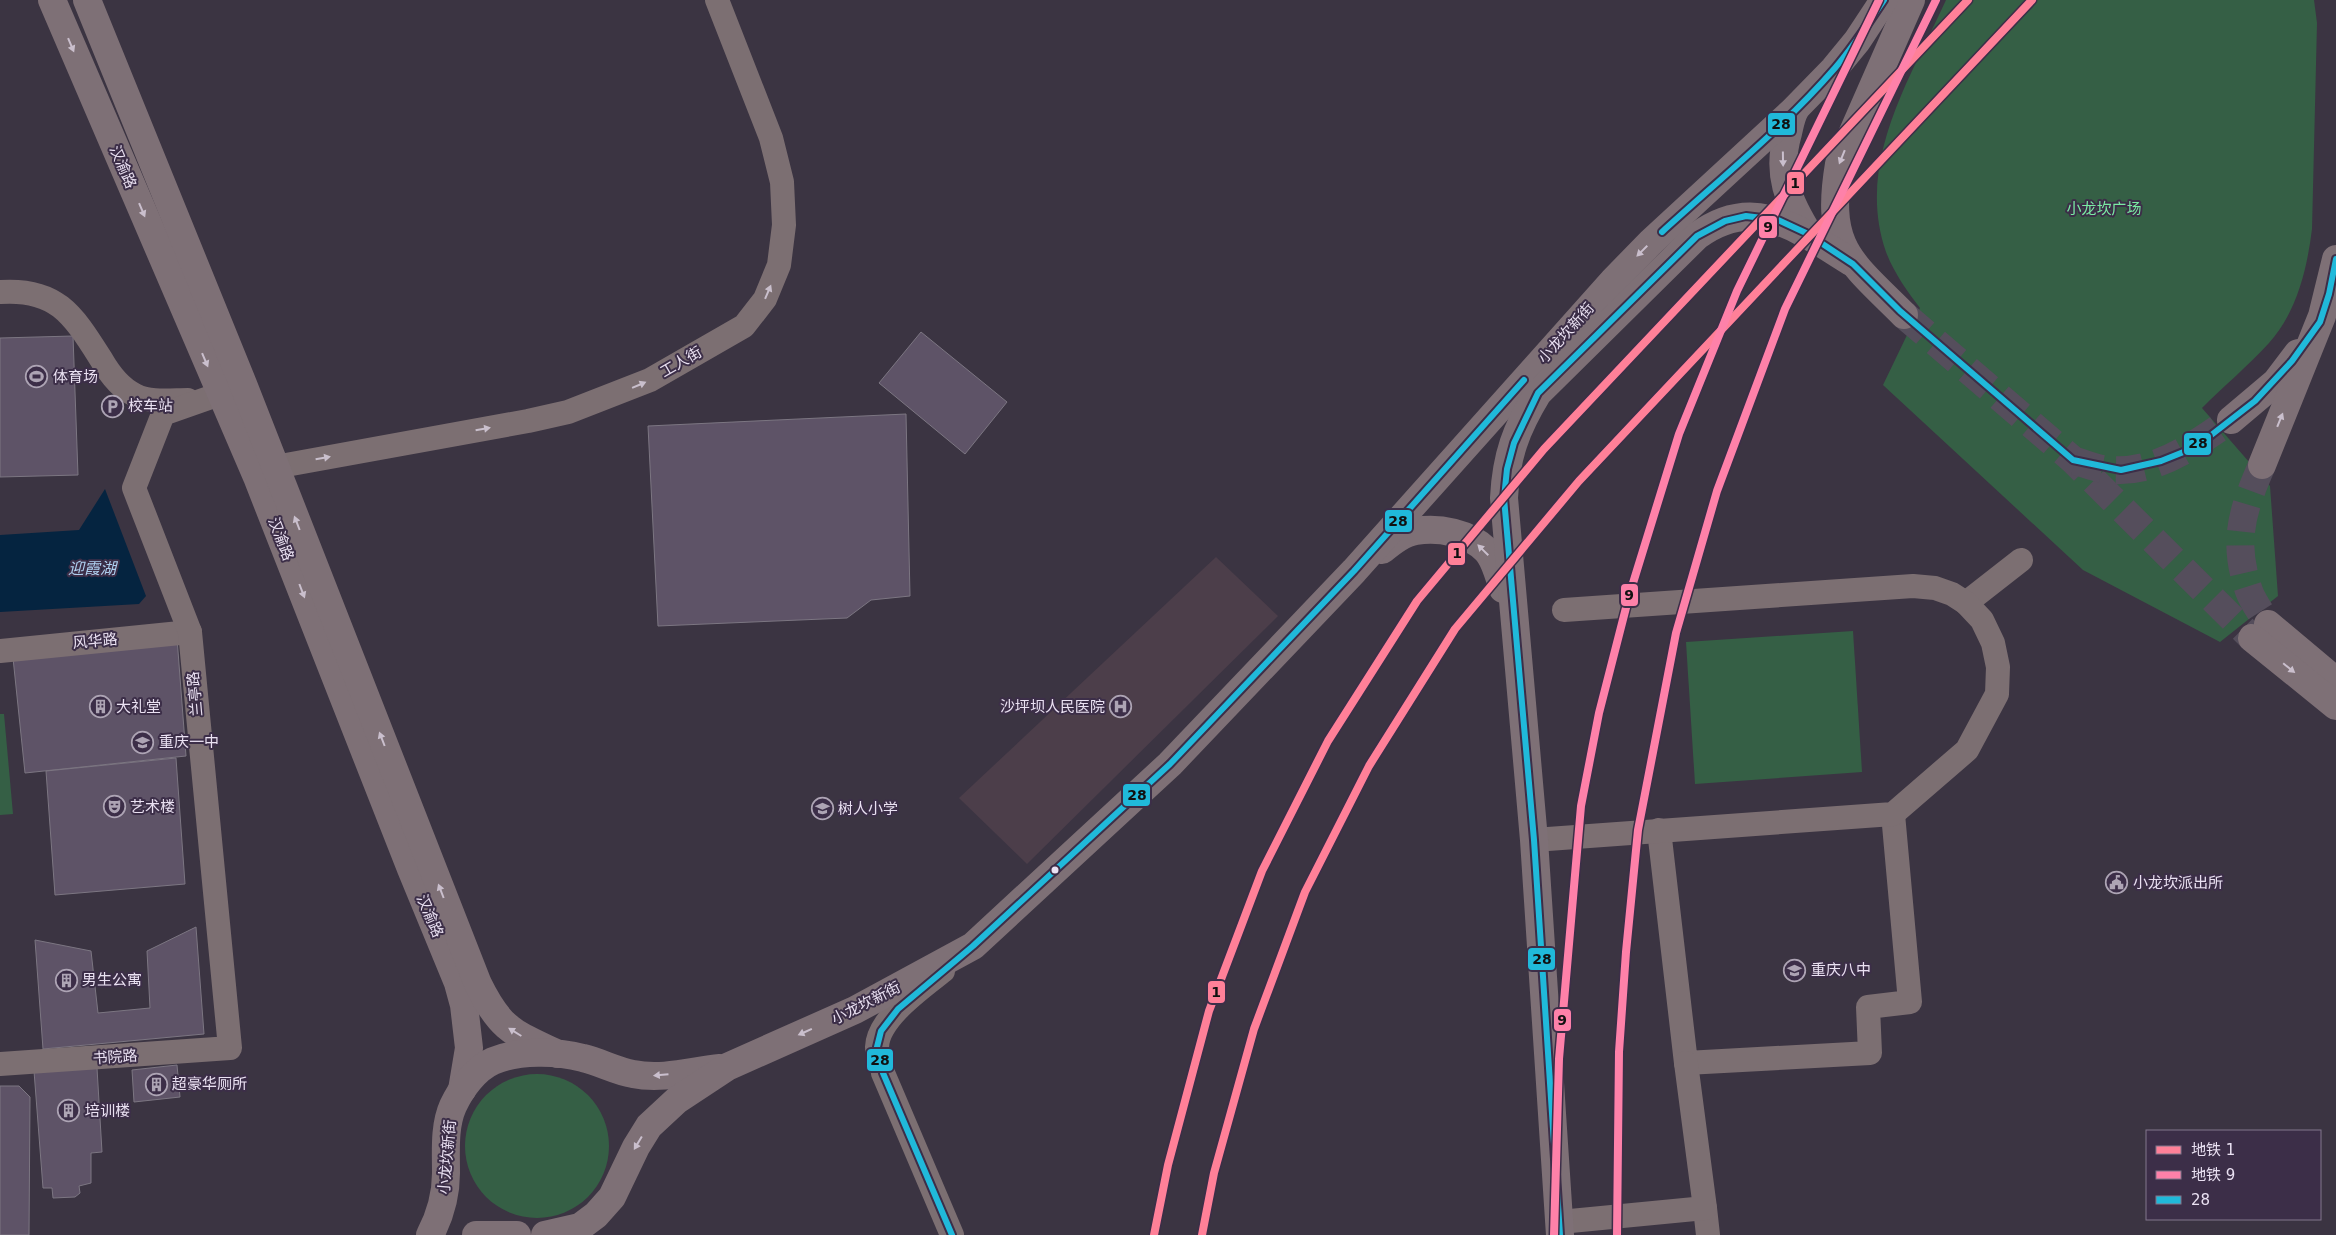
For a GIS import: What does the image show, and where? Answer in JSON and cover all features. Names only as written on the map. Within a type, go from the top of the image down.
[{"type":"main road","name":"汉渝路","points":[[44,0],[56,10],[211,397],[257,477],[411,869],[458,983],[464,1005],[470,1048],[462,1090]]},
{"type":"main road","name":"汉渝路","points":[[86,0],[275,466],[478,984],[488,1006],[502,1024],[518,1035],[558,1054]]},
{"type":"main road","points":[[1811,237],[1792,208],[1784,181],[1782,153],[1793,111],[1834,69],[1857,41],[1884,0]]},
{"type":"main road","points":[[1904,315],[1851,262],[1839,238],[1834,216],[1839,164],[1911,0]]},
{"type":"main road","points":[[1793,111],[1888,50]]},
{"type":"main road","name":"小龙坎新街","points":[[545,1235],[581,1231],[612,1197],[636,1146],[649,1126],[677,1100],[726,1067],[855,1010],[973,946],[1170,764],[1354,570],[1613,281],[1651,242],[1793,111]]},
{"type":"main road","name":"小龙坎新街","points":[[1514,626],[1504,498],[1506,469],[1512,444],[1522,420],[1538,393],[1697,236],[1713,225],[1732,218],[1755,215],[1778,220],[1811,237],[1851,262]]},
{"type":"main road","points":[[2262,465],[2322,316],[2336,259]]},
{"type":"main road","points":[[2231,420],[2276,382],[2297,355],[2322,316]]},
{"type":"main road","points":[[1354,570],[1398,538],[1415,531],[1436,530],[1456,533],[1487,550],[1497,570],[1514,626],[1534,840],[1560,1229]]},
{"type":"main road","points":[[2336,682],[2260,631],[2336,706]]},
{"type":"main road","name":"小龙坎新街","points":[[430,1235],[443,1201],[447,1127],[452,1107],[462,1090],[478,1071],[493,1061],[532,1053],[558,1054],[583,1058],[634,1075],[657,1076],[726,1067]]},
{"type":"main road","points":[[476,1235],[517,1235]]},
{"type":"street","name":"工人街","points":[[275,466],[528,421],[568,412],[650,380],[744,326],[765,299],[779,265],[784,225],[782,182],[771,138],[716,0]]},
{"type":"street","points":[[0,292],[21,290],[52,300],[74,318],[110,375],[135,395],[152,399],[211,397]]},
{"type":"street","name":"兰亭路","points":[[211,397],[163,414],[134,488],[190,632],[230,1048]]},
{"type":"street","points":[[1966,603],[2021,560]]},
{"type":"street","points":[[1534,840],[1893,814],[1967,750],[1997,694],[1998,667],[1993,642],[1982,620],[1966,603],[1952,594],[1935,588],[1913,586],[1564,610]]},
{"type":"street","name":"风华路","points":[[0,651],[190,632]]},
{"type":"street","points":[[1686,1063],[1870,1053],[1868,1007],[1910,1002],[1893,814]]},
{"type":"street","points":[[1659,830],[1708,1235]]},
{"type":"street","points":[[952,1235],[883,1073],[877,1047],[881,1031],[898,1010],[973,946]]},
{"type":"street","name":"书院路","points":[[0,1064],[230,1048]]},
{"type":"street","points":[[1560,1229],[1705,1208]]},
{"type":"shaded area","name":"沙坪坝人民医院","points":[[1216,557],[1278,616],[1027,864],[959,798]]},
{"type":"green space","name":"小龙坎广场","points":[[1946,0],[2314,0],[2317,23],[2312,229],[2304,274],[2294,304],[2279,331],[2202,408],[2270,486],[2278,596],[2220,642],[2083,570],[1883,385],[1920,308],[1897,274],[1886,252],[1878,219],[1877,186],[1882,154],[1891,122],[1903,91]]},
{"type":"green space","points":[[1853,631],[1862,772],[1695,784],[1686,642]]},
{"type":"green space","points":[[0,714],[4,714],[13,814],[0,815]]},
{"type":"green space","points":[[537,1074],[564,1080],[577,1086],[588,1095],[597,1106],[603,1119],[609,1146],[603,1173],[597,1186],[588,1197],[577,1206],[564,1212],[537,1218],[510,1212],[497,1206],[486,1197],[477,1186],[471,1173],[465,1146],[471,1119],[477,1106],[486,1095],[497,1086],[510,1080]]},
{"type":"water","name":"迎霞湖","points":[[105,489],[146,596],[139,604],[0,612],[0,535],[79,530]]},
{"type":"building","points":[[921,332],[1007,402],[965,454],[879,383]]},
{"type":"building","name":"体育场","points":[[73,336],[78,475],[0,477],[0,338]]},
{"type":"building","points":[[906,414],[910,596],[871,600],[847,618],[658,626],[648,426]]},
{"type":"building","name":"大礼堂","points":[[177,638],[186,756],[25,773],[13,658]]},
{"type":"building","name":"艺术楼","points":[[176,758],[185,884],[55,895],[46,771]]},
{"type":"building","name":"男生公寓","points":[[196,927],[204,1034],[43,1049],[35,940],[91,951],[98,1013],[150,1008],[147,951]]},
{"type":"building","name":"超豪华厕所","points":[[177,1065],[180,1097],[134,1102],[132,1070]]},
{"type":"building","name":"培训楼","points":[[97,1068],[102,1152],[91,1153],[91,1183],[79,1186],[80,1193],[75,1197],[53,1198],[52,1188],[43,1188],[34,1071]]},
{"type":"building","points":[[0,1086],[19,1086],[30,1097],[29,1235],[0,1235]]},
{"type":"tunnel","points":[[1904,315],[2073,460],[2252,638]]},
{"type":"tunnel","points":[[2075,461],[2109,470],[2143,467],[2158,463],[2189,448],[2231,420]]},
{"type":"tunnel","points":[[2262,465],[2249,497],[2240,541],[2241,557],[2249,591],[2268,624]]},
{"type":"metro line","name":"9","points":[[1554,1235],[1559,1059],[1581,806],[1599,713],[1629,596],[1679,434],[1737,291],[1879,0]]},
{"type":"metro line","name":"9","points":[[1617,1235],[1619,1052],[1626,952],[1638,830],[1676,633],[1717,491],[1785,309],[1936,0]]},
{"type":"metro line","name":"1","points":[[1154,1235],[1168,1165],[1209,1011],[1262,871],[1328,741],[1417,601],[1544,449],[1968,0]]},
{"type":"metro line","name":"1","points":[[1202,1235],[1214,1173],[1254,1029],[1305,892],[1369,766],[1455,629],[1579,481],[2032,0]]},
{"type":"transit line","name":"28","points":[[1662,232],[1751,153],[1815,90],[1848,52],[1884,0]]},
{"type":"transit line","name":"28","points":[[1560,1235],[1534,840],[1504,498],[1507,469],[1514,443],[1538,393],[1697,236],[1725,221],[1746,216],[1778,220],[1806,233],[1853,264],[1900,311],[2073,460],[2121,470],[2161,461],[2186,451],[2210,436],[2255,401],[2292,361],[2320,322],[2329,294],[2336,259]]},
{"type":"transit line","name":"28","points":[[952,1235],[883,1073],[877,1047],[881,1031],[898,1009],[973,946],[1170,764],[1354,571],[1524,380]]},
{"type":"place","name":"体育场","points":[[37,377]]},
{"type":"place","name":"校车站","points":[[112,406]]},
{"type":"place","name":"大礼堂","points":[[100,707]]},
{"type":"place","name":"沙坪坝人民医院","points":[[1121,707]]},
{"type":"place","name":"重庆一中","points":[[143,742]]},
{"type":"place","name":"艺术楼","points":[[114,807]]},
{"type":"place","name":"树人小学","points":[[822,809]]},
{"type":"place","name":"小龙坎派出所","points":[[2117,883]]},
{"type":"place","name":"重庆八中","points":[[1795,970]]},
{"type":"place","name":"男生公寓","points":[[66,980]]},
{"type":"place","name":"超豪华厕所","points":[[156,1084]]},
{"type":"place","name":"培训楼","points":[[69,1111]]}]
